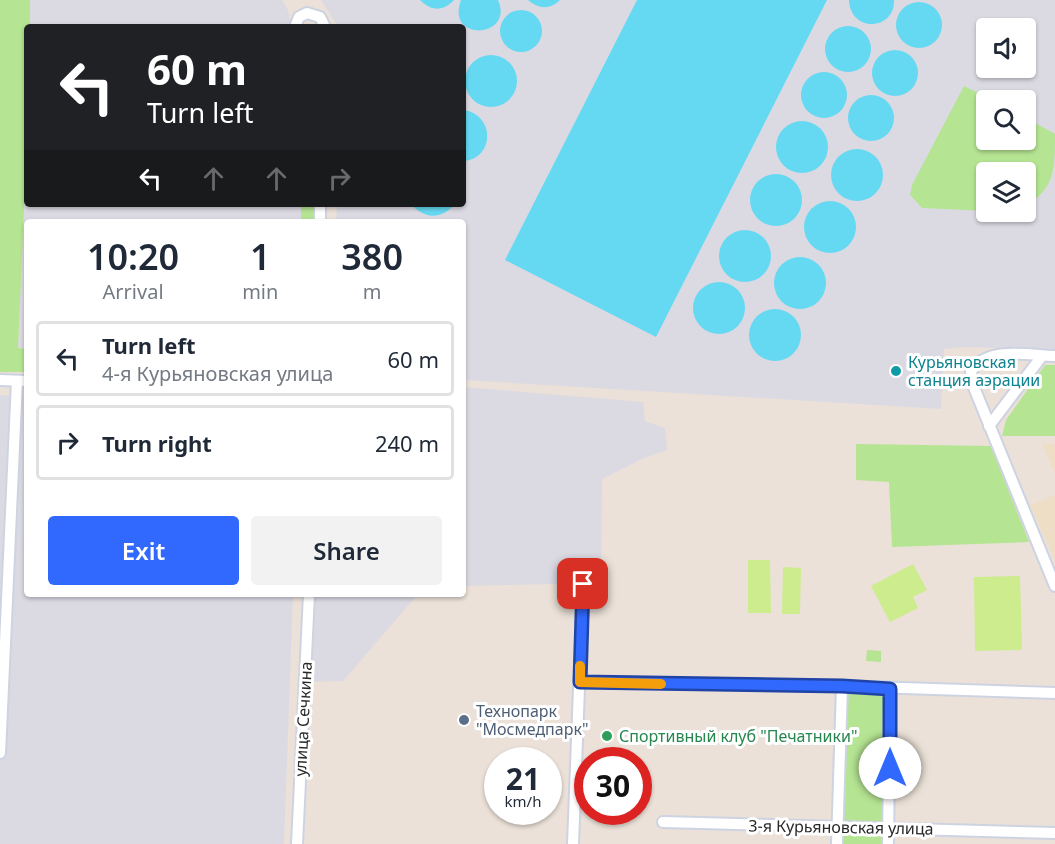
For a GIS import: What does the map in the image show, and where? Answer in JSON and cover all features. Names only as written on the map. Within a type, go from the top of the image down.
[{"type":"street","points":[[296,24],[299,17],[312,13],[320,17],[324,24]]},
{"type":"street","points":[[1055,356],[997,355],[977,362],[971,371],[973,386],[1055,586]]},
{"type":"street","points":[[989,426],[1042,356]]},
{"type":"street","points":[[0,380],[22,381],[0,753]]},
{"type":"street","points":[[573,844],[583,584]]},
{"type":"street","name":"улица Сечкина","points":[[297,844],[309,597]]},
{"type":"street","points":[[580,682],[842,686],[1055,693]]},
{"type":"street","points":[[837,844],[842,686]]},
{"type":"street","points":[[888,844],[890,689]]},
{"type":"street","name":"3-я Курьяновская улица","points":[[663,822],[1055,833]]},
{"type":"shaded area","points":[[30,0],[282,0],[288,10],[291,24],[30,24]]},
{"type":"shaded area","name":"Курьяновская станция аэрации","points":[[321,0],[1055,0],[1055,350],[966,347],[944,349],[941,409],[466,380],[466,219],[336,219],[337,207],[466,207],[466,24],[336,24]]},
{"type":"shaded area","points":[[24,207],[301,207],[301,219],[24,219],[24,349],[18,348]]},
{"type":"shaded area","points":[[466,387],[643,402],[645,421],[665,428],[667,450],[644,458],[602,479],[601,583],[466,586]]},
{"type":"shaded area","points":[[0,395],[24,396],[24,597],[293,597],[284,844],[0,844]]},
{"type":"shaded area","points":[[1042,444],[1055,444],[1055,474]]},
{"type":"shaded area","points":[[1055,495],[1055,560],[1030,505]]},
{"type":"shaded area","points":[[313,597],[415,597],[343,681],[308,682]]},
{"type":"green space","points":[[0,0],[30,0],[30,24],[24,24],[24,207],[18,348],[24,349],[24,372],[0,372]]},
{"type":"green space","points":[[964,86],[976,92],[976,150],[1036,150],[1036,124],[1055,134],[1055,157],[1051,176],[1043,192],[1036,199],[1036,162],[976,162],[976,210],[922,208],[910,195],[912,185]]},
{"type":"green space","points":[[301,207],[314,207],[314,219],[301,219]]},
{"type":"green space","points":[[1045,365],[1055,365],[1055,436],[1002,436],[1006,420]]},
{"type":"green space","points":[[856,444],[991,446],[1029,542],[892,547],[889,482],[856,480]]},
{"type":"green space","points":[[748,560],[770,560],[771,613],[748,613]]},
{"type":"green space","points":[[913,564],[927,590],[913,597],[918,608],[890,622],[871,586]]},
{"type":"green space","points":[[783,567],[801,568],[800,614],[782,614]]},
{"type":"green space","points":[[1020,576],[1022,650],[975,651],[974,577]]},
{"type":"green space","points":[[867,650],[881,651],[881,662],[866,661]]},
{"type":"green space","points":[[846,693],[887,696],[885,823],[842,823]]},
{"type":"green space","points":[[841,831],[885,831],[885,844],[841,844]]},
{"type":"water","points":[[420,0],[454,0],[446,7],[437,9]]},
{"type":"water","points":[[461,0],[498,0],[501,13],[497,22],[490,28],[480,30],[470,29],[462,23],[459,14]]},
{"type":"water","points":[[528,0],[560,0],[544,7]]},
{"type":"water","points":[[637,0],[827,0],[656,337],[505,260]]},
{"type":"water","points":[[849,0],[894,0],[888,18],[872,24],[864,23],[857,18],[851,11]]},
{"type":"water","points":[[919,2],[935,9],[942,25],[935,41],[919,48],[903,41],[896,25],[903,9]]},
{"type":"water","points":[[521,10],[536,16],[542,31],[536,46],[521,52],[506,46],[500,31],[506,16]]},
{"type":"water","points":[[848,26],[864,33],[871,49],[864,65],[848,72],[832,65],[825,49],[832,33]]},
{"type":"water","points":[[895,50],[911,57],[918,73],[911,89],[895,96],[879,89],[872,73],[879,57]]},
{"type":"water","points":[[491,55],[501,57],[509,63],[516,76],[515,91],[501,105],[491,107],[481,105],[467,91],[467,71],[481,57]]},
{"type":"water","points":[[824,72],[840,79],[847,95],[840,111],[824,118],[808,111],[801,95],[808,79]]},
{"type":"water","points":[[871,95],[887,102],[894,118],[887,134],[871,141],[855,134],[848,118],[855,102]]},
{"type":"water","points":[[466,111],[481,120],[486,128],[486,145],[474,158],[466,160]]},
{"type":"water","points":[[802,121],[816,125],[824,133],[828,147],[824,161],[816,169],[802,173],[788,169],[780,161],[776,147],[780,133],[788,125]]},
{"type":"water","points":[[857,149],[871,153],[879,161],[883,175],[879,189],[871,197],[857,201],[843,197],[835,189],[831,175],[835,161],[843,153]]},
{"type":"water","points":[[776,174],[790,178],[798,186],[802,200],[798,214],[790,222],[776,226],[762,222],[754,214],[750,200],[754,186],[762,178]]},
{"type":"water","points":[[830,201],[844,205],[852,213],[856,227],[852,241],[844,249],[830,253],[816,249],[808,241],[804,227],[808,213],[816,205]]},
{"type":"water","points":[[414,207],[452,207],[445,213],[433,216]]},
{"type":"water","points":[[745,230],[759,234],[767,242],[771,256],[767,270],[759,278],[745,282],[731,278],[723,270],[719,256],[723,242],[731,234]]},
{"type":"water","points":[[800,257],[814,261],[822,269],[826,283],[822,297],[814,305],[800,309],[786,305],[778,297],[774,283],[778,269],[786,261]]},
{"type":"water","points":[[719,282],[733,286],[741,294],[745,308],[741,322],[733,330],[719,334],[705,330],[697,322],[693,308],[697,294],[705,286]]},
{"type":"water","points":[[775,309],[789,313],[797,321],[801,335],[797,349],[789,357],[775,361],[761,357],[753,349],[749,335],[753,321],[761,313]]},
{"type":"slow traffic","points":[[580,666],[580,682],[661,684]]},
{"type":"place","name":"Курьяновская станция аэрации","points":[[896,371]]},
{"type":"place","name":"Технопарк \"Мосмедпарк\"","points":[[464,720]]},
{"type":"place","name":"Спортивный клуб \"Печатники\"","points":[[607,736]]},
{"type":"route","points":[[583,584],[580,682],[842,686],[890,689],[890,768]]}]
